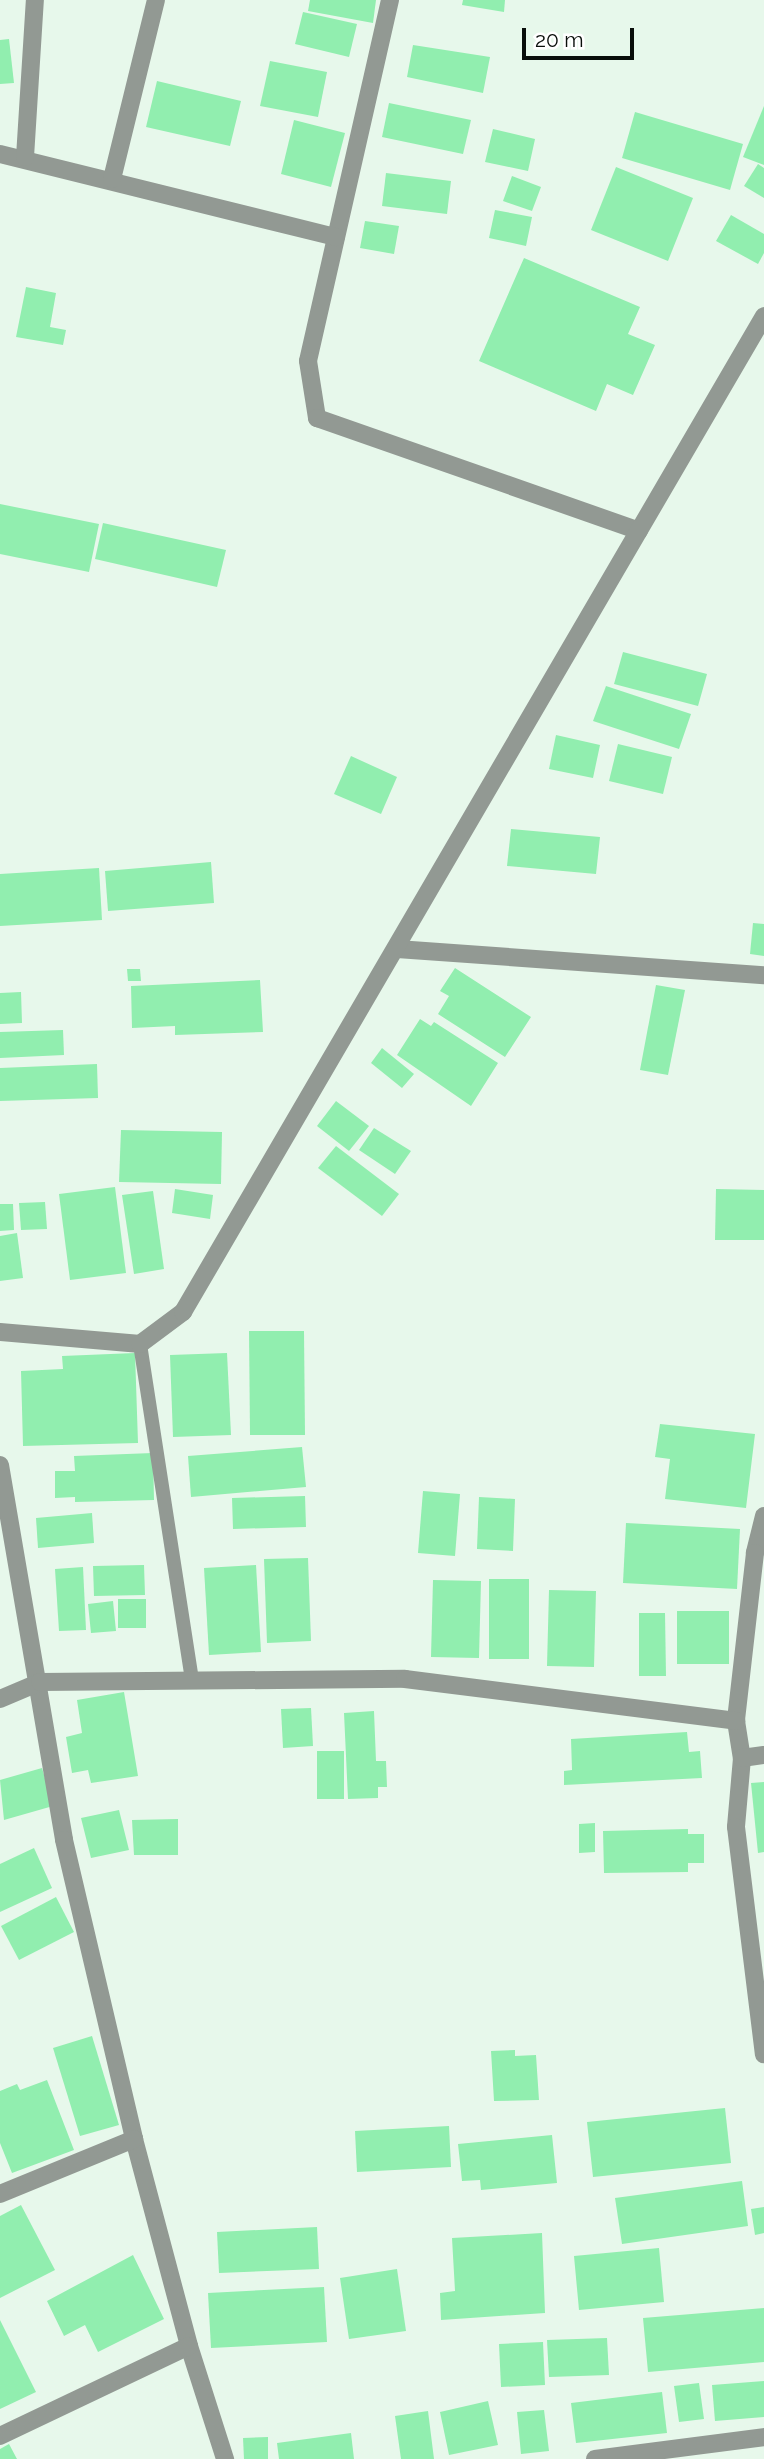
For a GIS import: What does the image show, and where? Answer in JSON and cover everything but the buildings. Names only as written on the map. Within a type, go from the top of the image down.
[{"type":"street","points":[[25,157],[35,0]]},
{"type":"street","points":[[111,179],[156,0]]},
{"type":"street","points":[[390,0],[308,361],[317,418],[639,531]]},
{"type":"street","points":[[0,154],[25,157],[336,237]]},
{"type":"street","points":[[0,1332],[140,1344],[183,1312],[764,316]]},
{"type":"street","points":[[397,949],[764,975]]},
{"type":"street","points":[[0,1465],[40,1682],[64,1840],[134,2139],[189,2346],[226,2459]]},
{"type":"street","points":[[764,1516],[755,1553],[736,1721],[742,1758],[736,1827],[764,2054]]},
{"type":"street","points":[[0,1699],[40,1682],[192,1678],[405,1679],[736,1721]]},
{"type":"street","points":[[742,1758],[764,1755]]},
{"type":"street","points":[[0,2194],[134,2139]]},
{"type":"street","points":[[0,2436],[189,2346]]},
{"type":"street","points":[[595,2459],[764,2437]]},
{"type":"lane","points":[[140,1344],[192,1678]]}]
